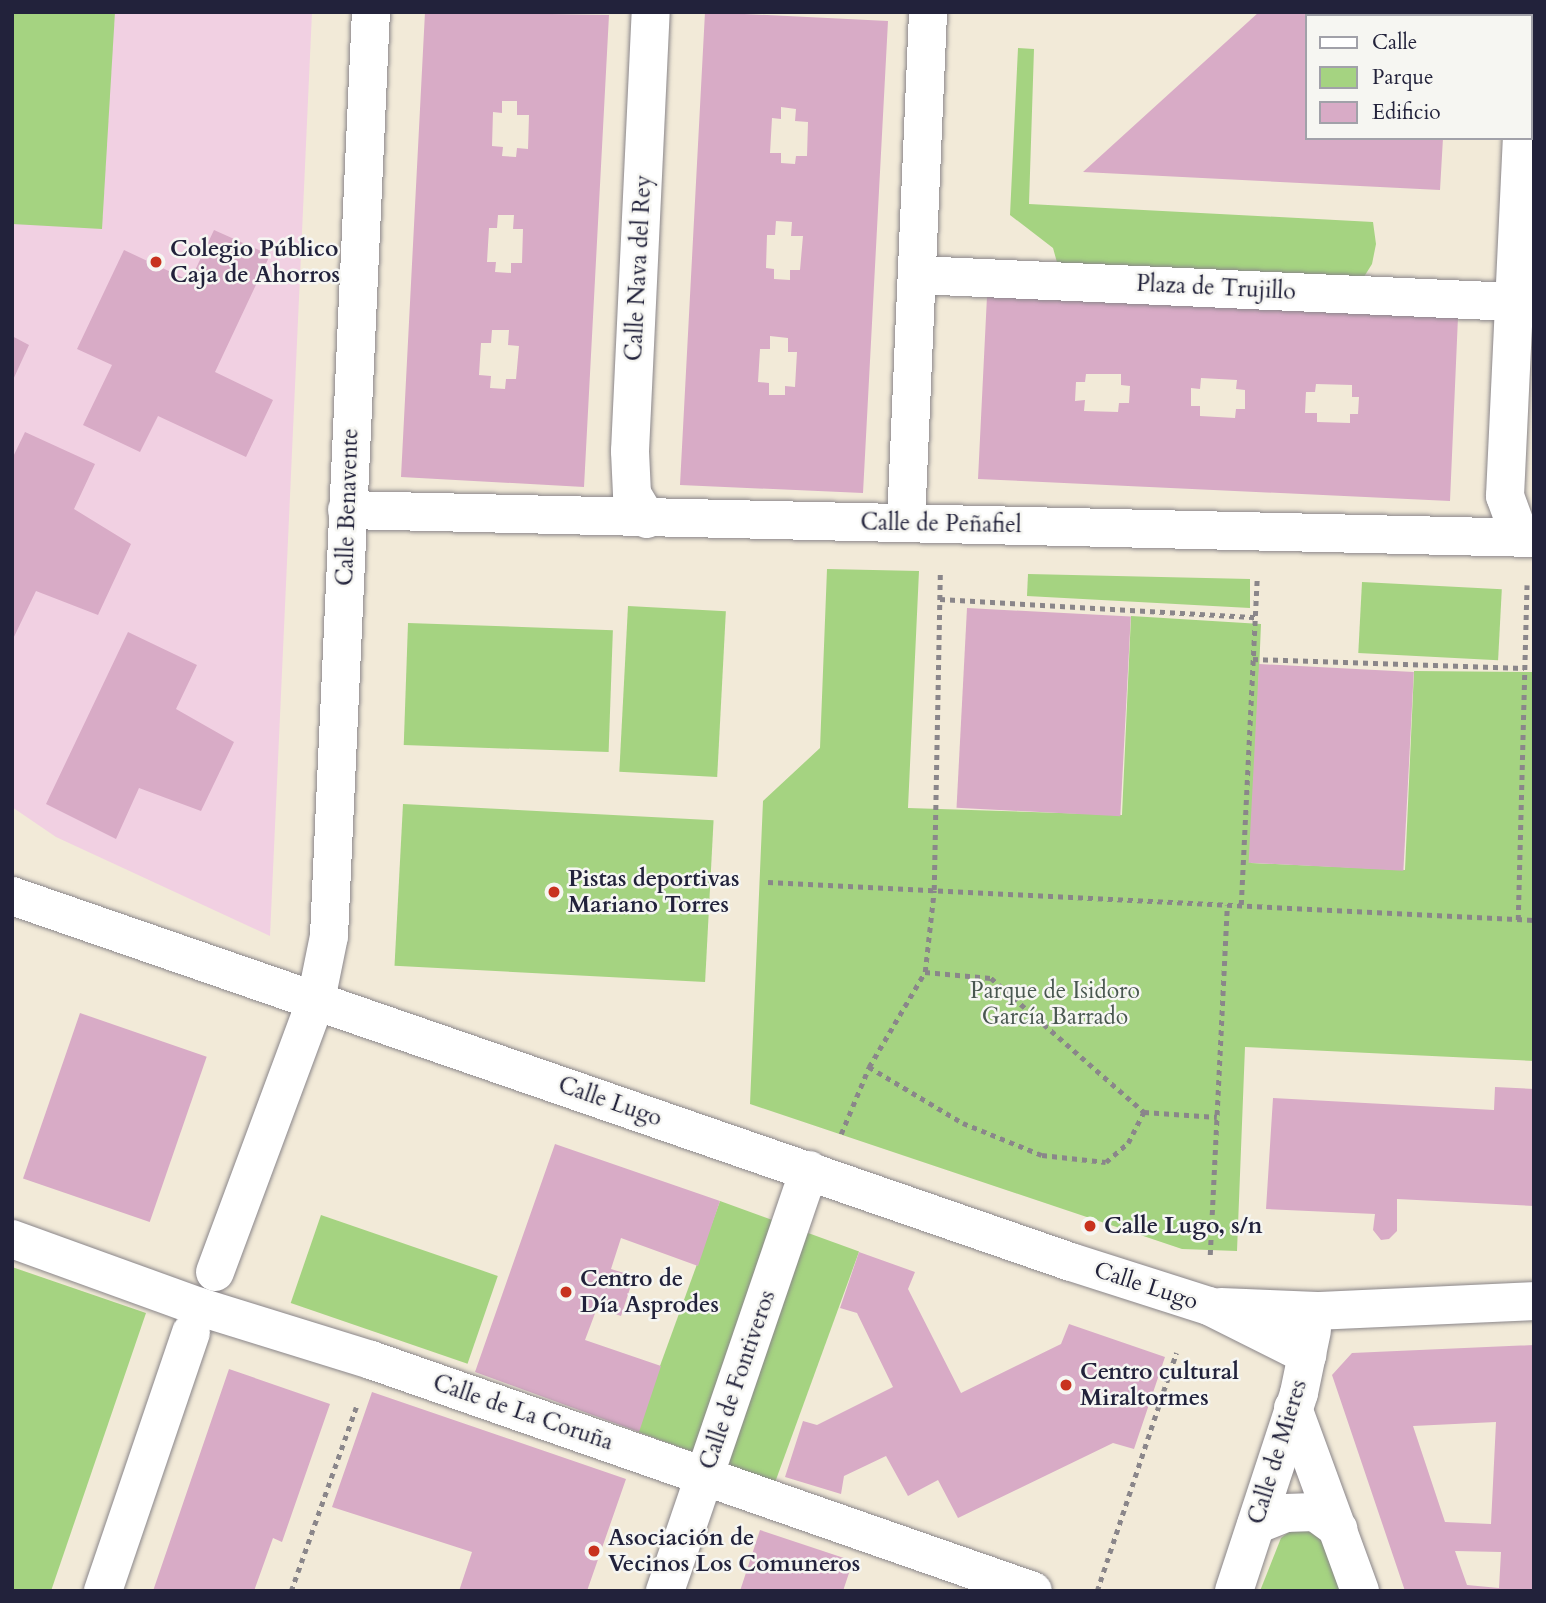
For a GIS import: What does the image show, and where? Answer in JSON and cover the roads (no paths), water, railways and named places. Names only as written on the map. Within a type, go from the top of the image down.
[{"type":"street","name":"Calle Benavente","points":[[215,1272],[316,1000],[329,936],[371,12]]},
{"type":"street","name":"Calle Nava del Rey","points":[[647,519],[632,494],[631,451],[651,12]]},
{"type":"street","points":[[906,523],[928,12]]},
{"type":"street","points":[[1522,140],[1505,496],[1527,538]]},
{"type":"street","name":"Plaza de Trujillo","points":[[916,275],[1515,302]]},
{"type":"street","name":"Calle de Peñafiel","points":[[347,510],[1527,538]]},
{"type":"street","name":"Calle Lugo","points":[[12,896],[1071,1262],[1209,1306],[1307,1355]]},
{"type":"street","name":"Calle de Fontiveros","points":[[665,1591],[809,1170]]},
{"type":"street","name":"Calle de La Coruña","points":[[12,1239],[200,1307],[371,1360],[701,1490],[1033,1591]]},
{"type":"street","name":"Calle Lugo","points":[[1209,1306],[1317,1311],[1534,1301]]},
{"type":"street","name":"Calle de Mieres","points":[[1234,1591],[1293,1408],[1317,1311]]},
{"type":"street","points":[[103,1591],[191,1333]]},
{"type":"street","points":[[1293,1408],[1360,1591]]},
{"type":"street","points":[[1256,1525],[1285,1513],[1315,1511],[1338,1529]]},
{"type":"place","name":"Colegio Público Caja de Ahorros","points":[[156,262]]},
{"type":"place","name":"Pistas deportivas Mariano Torres","points":[[554,892]]},
{"type":"place","name":"Calle Lugo, s/n","points":[[1090,1226]]},
{"type":"place","name":"Centro de Día Asprodes","points":[[566,1292]]},
{"type":"place","name":"Centro cultural Miraltormes","points":[[1066,1385]]},
{"type":"place","name":"Asociación de Vecinos Los Comuneros","points":[[594,1551]]},
{"type":"park label","name":"Parque de Isidoro García Barrado","points":[[1055,1004]]}]
